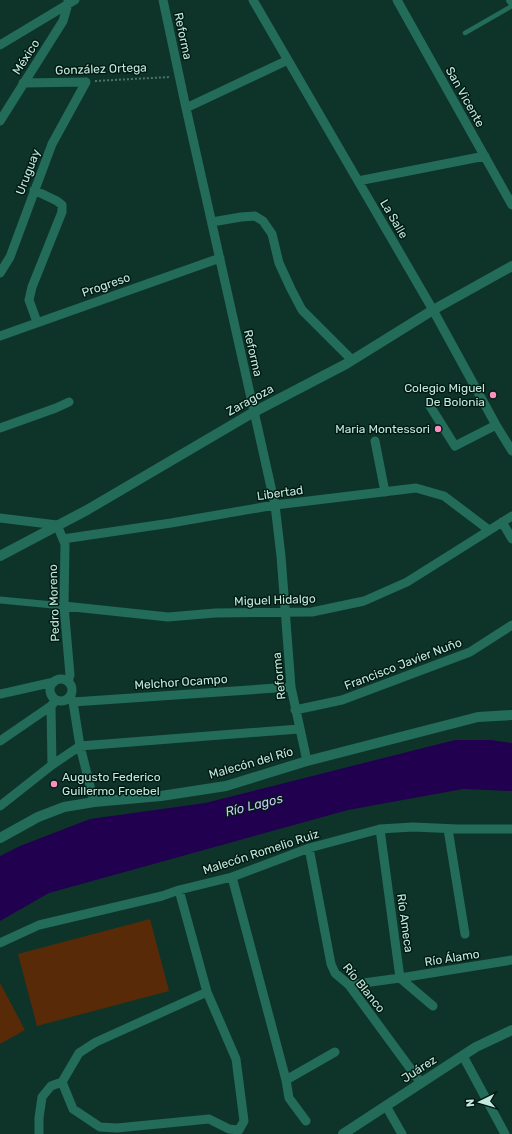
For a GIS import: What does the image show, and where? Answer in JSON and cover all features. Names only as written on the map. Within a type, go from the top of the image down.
[{"type":"street","name":"Reforma","points":[[163,0],[275,505],[291,687],[307,761]]},
{"type":"street","name":"La Salle","points":[[253,0],[434,310],[496,425],[512,451]]},
{"type":"street","name":"San Vicente","points":[[397,0],[512,205]]},
{"type":"street","points":[[0,45],[70,2]]},
{"type":"street","name":"México","points":[[0,121],[63,21],[70,2]]},
{"type":"street","points":[[186,108],[288,60]]},
{"type":"street","name":"González Ortega","points":[[23,83],[86,82]]},
{"type":"street","name":"Uruguay","points":[[0,273],[10,257],[52,144],[86,82]]},
{"type":"street","points":[[358,181],[485,156]]},
{"type":"street","points":[[34,190],[62,205],[62,212],[32,287],[29,300],[37,322]]},
{"type":"street","points":[[212,222],[255,216],[263,221],[272,234],[279,263],[290,289],[302,310],[352,360]]},
{"type":"street","name":"Progreso","points":[[0,336],[220,258]]},
{"type":"street","name":"Zaragoza","points":[[0,556],[87,510],[254,412],[352,360],[434,310],[512,266]]},
{"type":"street","points":[[0,428],[69,402]]},
{"type":"street","points":[[430,406],[455,446],[496,425]]},
{"type":"street","points":[[375,441],[385,492]]},
{"type":"street","name":"Libertad","points":[[63,539],[171,523],[275,505],[416,488],[444,496],[489,530]]},
{"type":"street","points":[[1,516],[57,525]]},
{"type":"street","name":"Miguel Hidalgo","points":[[64,606],[168,617],[215,613],[312,612],[364,601],[407,582],[512,516]]},
{"type":"street","points":[[502,522],[512,539]]},
{"type":"street","name":"Pedro Moreno","points":[[57,525],[65,544],[64,606],[70,675],[68,681]]},
{"type":"street","points":[[0,600],[64,606]]},
{"type":"street","name":"Francisco Javier Nuño","points":[[296,710],[342,700],[470,652],[512,625]]},
{"type":"street","points":[[0,694],[54,682],[61,679],[68,681],[72,687],[72,699],[80,746],[94,802]]},
{"type":"street","points":[[52,764],[54,703],[50,692],[54,682]]},
{"type":"street","name":"Melchor Ocampo","points":[[72,699],[291,687]]},
{"type":"street","points":[[0,741],[54,703],[72,699]]},
{"type":"street","name":"Malecón del Río","points":[[0,838],[38,816],[64,806],[161,796],[226,786],[307,761],[478,717],[512,715]]},
{"type":"street","points":[[0,806],[52,764],[80,746],[299,729]]},
{"type":"street","name":"Malecón Romelio Ruiz","points":[[0,943],[39,925],[162,896],[179,890],[232,877],[309,848],[380,829],[413,827],[448,829],[512,829]]},
{"type":"street","name":"Río Ameca","points":[[380,829],[400,978]]},
{"type":"street","points":[[448,829],[465,934]]},
{"type":"street","name":"Río Blanco","points":[[309,848],[331,964],[335,973],[349,985],[421,1083]]},
{"type":"street","points":[[232,877],[286,1080],[289,1098],[306,1120]]},
{"type":"street","points":[[62,1082],[73,1110],[100,1127],[117,1128],[209,1119],[229,1129],[239,1130],[244,1121],[236,1059],[207,992],[179,890]]},
{"type":"street","name":"Río Álamo","points":[[349,985],[512,960]]},
{"type":"street","points":[[400,978],[433,1006]]},
{"type":"street","points":[[39,1134],[38,1118],[42,1096],[51,1086],[62,1082],[79,1053],[96,1042],[207,992]]},
{"type":"street","name":"Juárez","points":[[343,1134],[476,1047],[512,1030]]},
{"type":"street","points":[[286,1080],[335,1052]]},
{"type":"street","points":[[463,1056],[505,1134]]},
{"type":"street","points":[[386,1106],[402,1134]]},
{"type":"lane","points":[[465,34],[512,6]]},
{"type":"path","name":"González Ortega","points":[[86,82],[179,77]]},
{"type":"shaded area","points":[[150,919],[169,991],[37,1026],[18,954]]},
{"type":"shaded area","points":[[0,983],[25,1030],[0,1044]]},
{"type":"water","name":"Río Lagos","points":[[455,740],[491,740],[512,743],[512,791],[463,789],[348,810],[49,893],[0,921],[0,856],[20,846],[90,819],[205,803]]},
{"type":"place","name":"Colegio Miguel De Bolonia","points":[[493,395]]},
{"type":"place","name":"Maria Montessori","points":[[438,429]]},
{"type":"place","name":"Augusto Federico Guillermo Froebel","points":[[54,784]]}]
